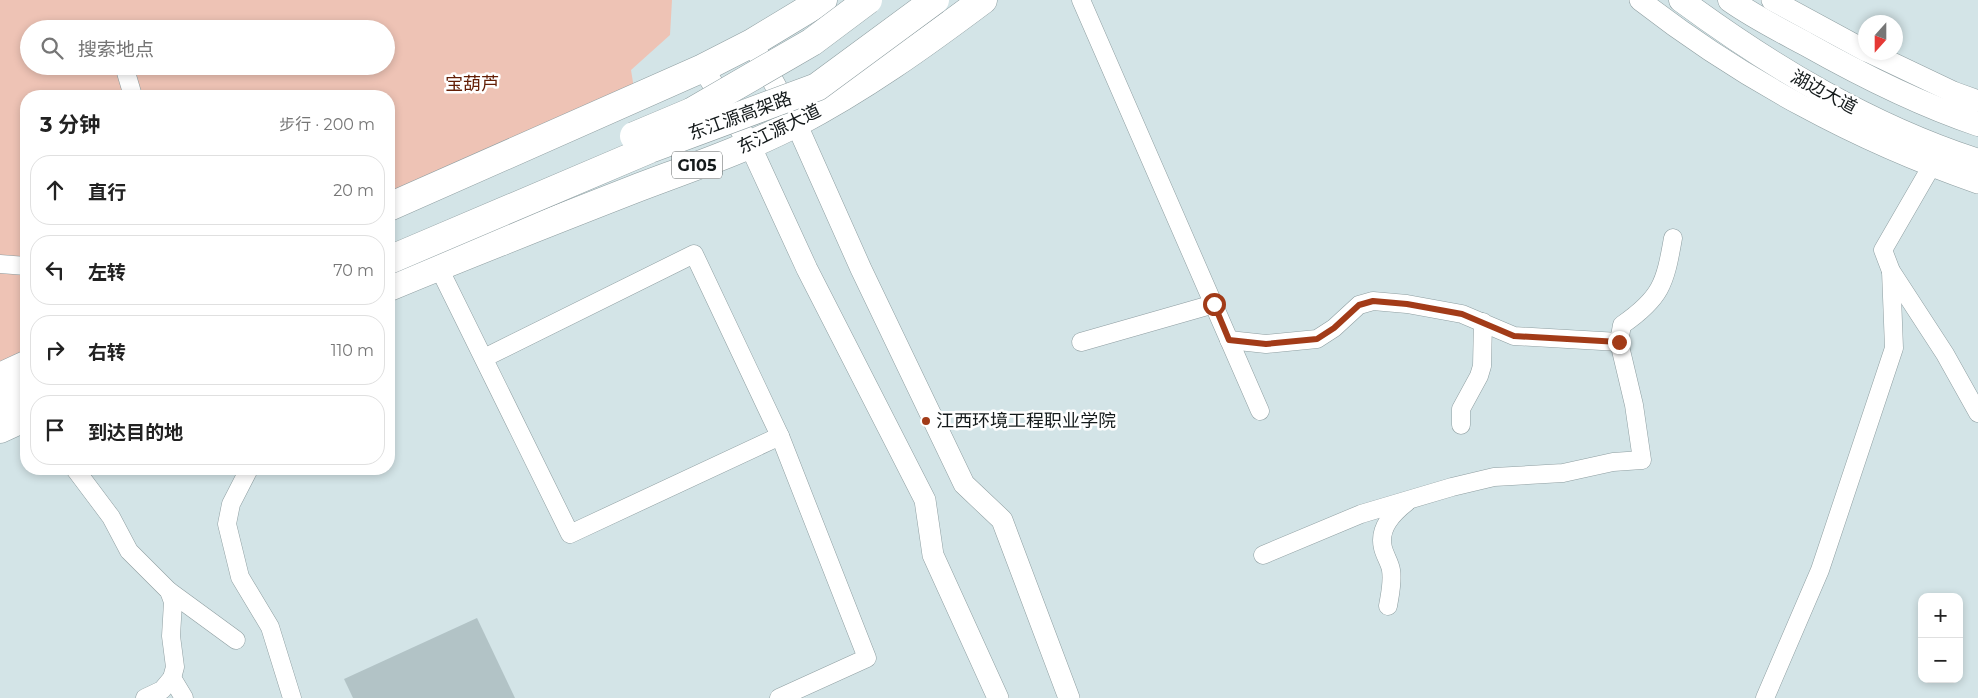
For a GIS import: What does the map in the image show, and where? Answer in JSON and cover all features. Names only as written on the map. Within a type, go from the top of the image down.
[{"type":"highway","points":[[395,204],[703,68],[752,43],[823,0]]},
{"type":"highway","name":"东江源高架路","points":[[395,237],[691,112],[812,42],[868,0]]},
{"type":"highway","name":"东江源高架路","points":[[395,257],[650,149],[817,87],[935,0]]},
{"type":"highway","name":"东江源大道","points":[[395,284],[750,145],[796,123],[856,90],[931,40],[983,0]]},
{"type":"highway","points":[[395,217],[561,146],[616,107]]},
{"type":"highway","points":[[395,273],[572,200],[697,165]]},
{"type":"highway","points":[[0,377],[20,368]]},
{"type":"highway","points":[[0,404],[20,396]]},
{"type":"highway","points":[[0,429],[20,420]]},
{"type":"highway","points":[[0,449],[20,441]]},
{"type":"main road","name":"湖边大道","points":[[1682,0],[1734,38],[1821,93],[1936,147],[1978,161]]},
{"type":"main road","name":"湖边大道","points":[[1730,0],[1746,12],[1836,61],[1946,114],[1978,124]]},
{"type":"street","points":[[1081,0],[1260,411]]},
{"type":"street","points":[[1640,0],[1715,54],[1813,112],[1931,167],[1978,183]]},
{"type":"street","points":[[1772,0],[1858,47]]},
{"type":"street","points":[[752,43],[796,123],[861,269],[964,484],[1002,520],[1069,698]]},
{"type":"street","points":[[1886,60],[1953,92],[1978,101]]},
{"type":"street","points":[[703,68],[750,145],[808,269],[925,500],[934,556],[998,698]]},
{"type":"street","points":[[127,75],[130,90]]},
{"type":"street","points":[[395,195],[585,114]]},
{"type":"street","points":[[1931,167],[1883,250],[1891,271],[1945,354],[1978,413]]},
{"type":"street","points":[[1264,555],[1361,514],[1494,477],[1563,473],[1613,462],[1642,460],[1634,405],[1619,342],[1622,325],[1640,313],[1656,297],[1664,283],[1673,238]]},
{"type":"street","points":[[484,358],[694,254],[780,436],[867,658],[779,698]]},
{"type":"street","points":[[0,264],[20,266]]},
{"type":"street","points":[[438,266],[570,534],[780,436]]},
{"type":"street","points":[[1765,698],[1820,570],[1894,348],[1891,271]]},
{"type":"street","points":[[1229,340],[1266,344],[1317,339],[1334,328],[1359,305],[1373,301],[1444,310],[1483,322],[1514,336],[1619,342]]},
{"type":"street","points":[[1081,342],[1214,304]]},
{"type":"street","points":[[1461,425],[1460,409],[1479,376],[1482,366],[1483,322]]},
{"type":"street","points":[[80,475],[111,517],[129,551],[169,591],[236,640]]},
{"type":"street","points":[[246,475],[231,504],[227,524],[240,576],[270,627],[292,698]]},
{"type":"street","points":[[1388,606],[1392,582],[1391,570],[1383,546],[1384,531],[1390,516],[1412,499]]},
{"type":"street","points":[[145,698],[162,690],[172,678],[175,667],[171,636],[173,602],[169,591]]},
{"type":"street","points":[[172,678],[184,698]]},
{"type":"green space","name":"宝葫芦","points":[[0,0],[672,0],[670,35],[631,70],[637,107],[395,206],[395,90],[20,90],[20,363],[0,371]]},
{"type":"building","points":[[477,618],[515,698],[353,698],[344,679]]},
{"type":"place","name":"江西环境工程职业学院","points":[[926,421]]},
{"type":"route","points":[[1214,304],[1229,340],[1250,344],[1284,344],[1317,339],[1334,328],[1359,305],[1373,301],[1407,304],[1462,314],[1514,336],[1619,342]]}]
